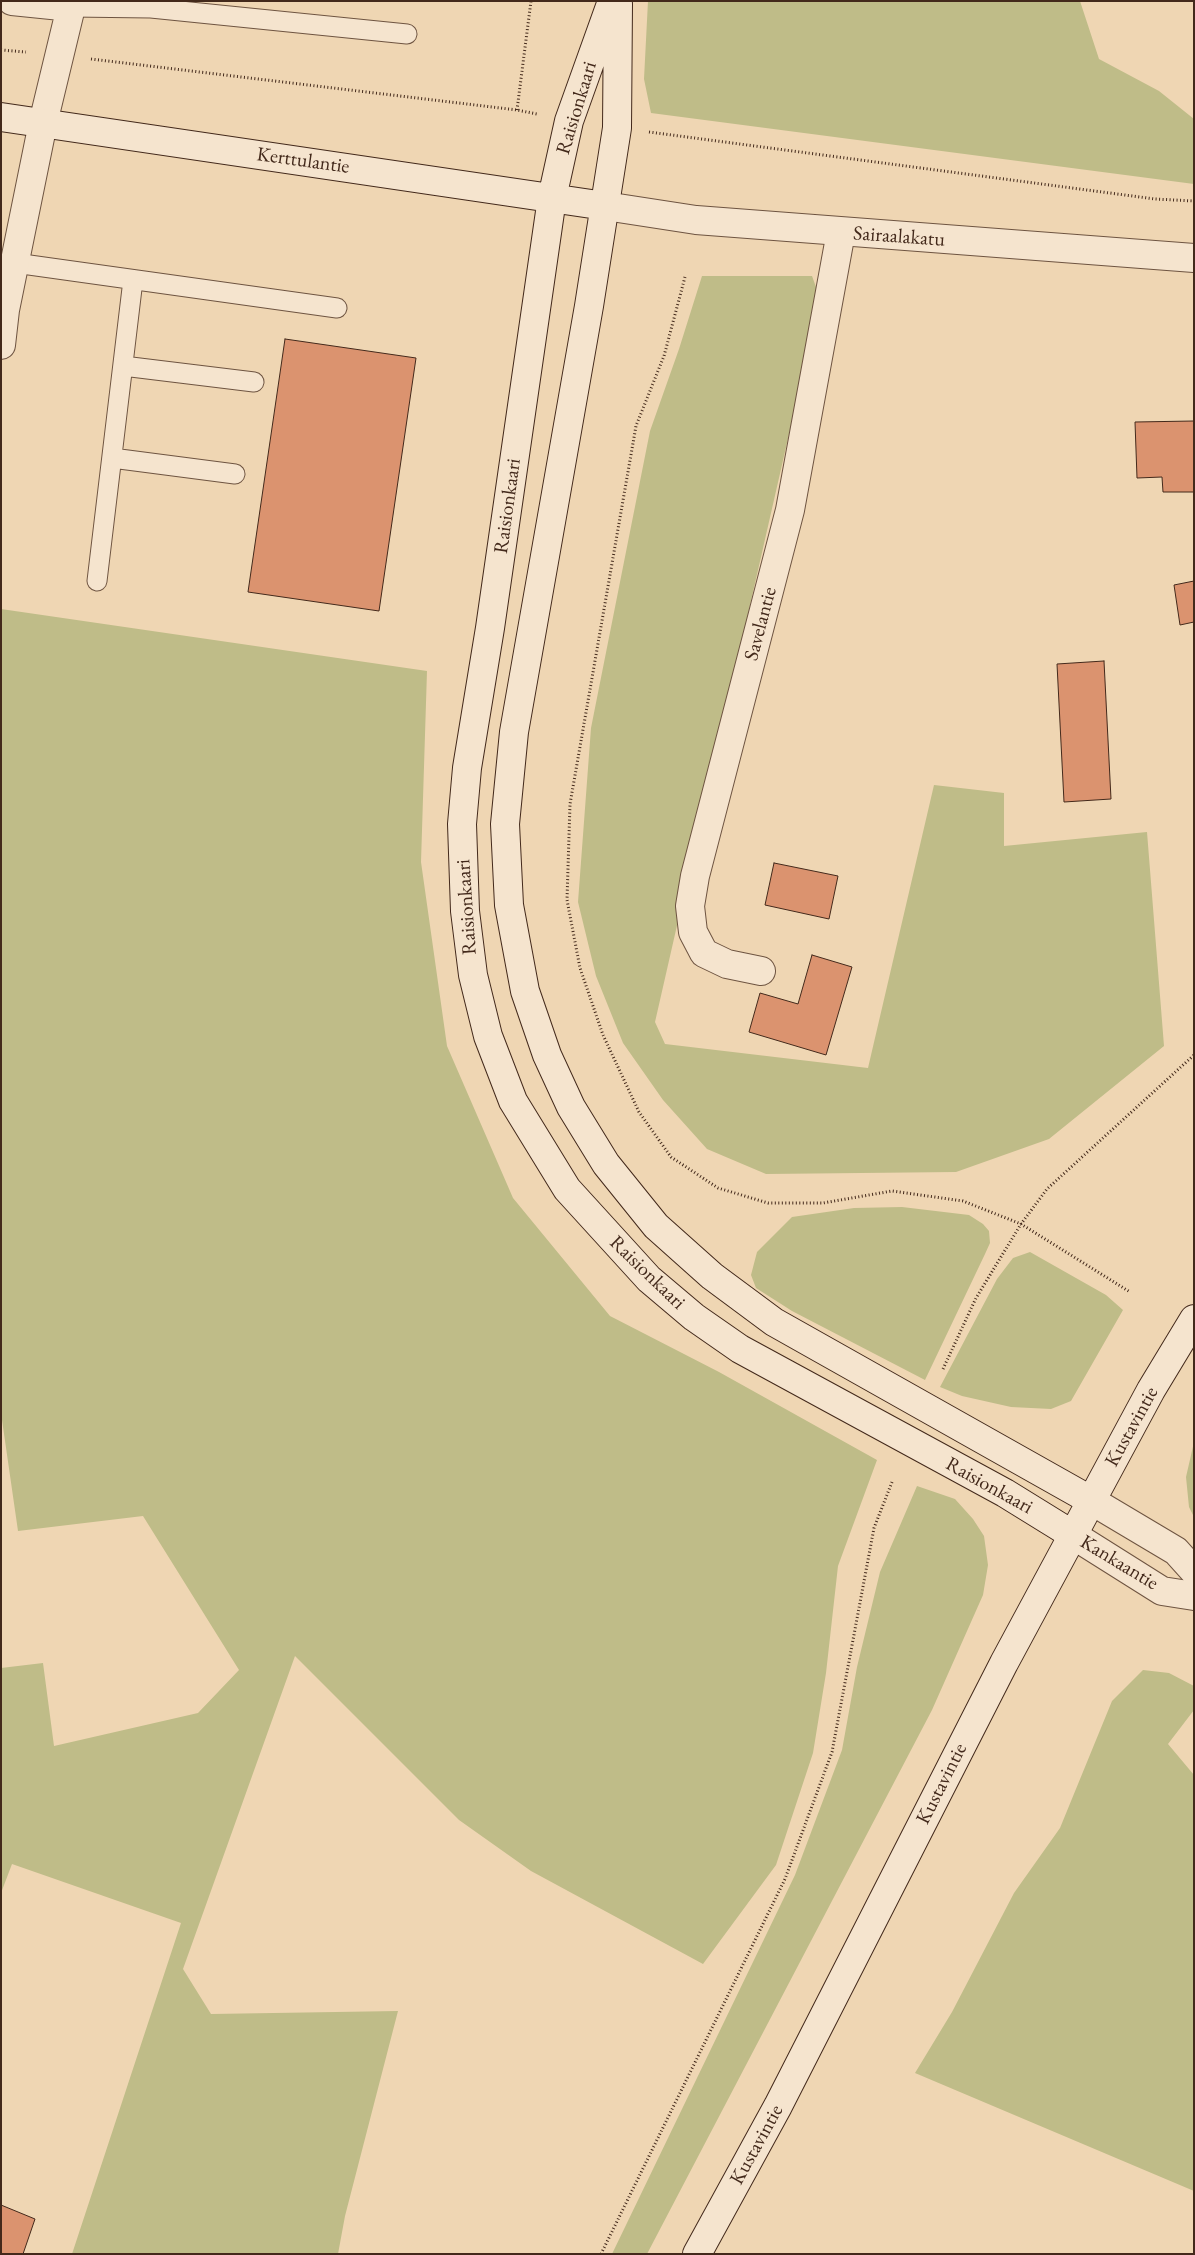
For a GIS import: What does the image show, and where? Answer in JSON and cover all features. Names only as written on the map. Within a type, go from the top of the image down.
[{"type":"main road","points":[[1,345],[43,123],[72,4],[12,1]]},
{"type":"main road","name":"Raisionkaari","points":[[612,1],[570,121],[552,198],[491,618],[467,768],[462,824],[465,911],[473,975],[488,1036],[512,1101],[567,1189],[649,1279],[694,1317],[740,1350],[1006,1493],[1073,1535]]},
{"type":"main road","name":"Raisionkaari","points":[[618,1],[618,128],[514,732],[505,824],[509,905],[525,991],[547,1054],[572,1107],[606,1164],[656,1226],[712,1276],[774,1322],[1092,1501]]},
{"type":"main road","name":"Kerttulantie","points":[[1,117],[604,206]]},
{"type":"main road","name":"Sairaalakatu","points":[[604,206],[696,220],[1194,258]]},
{"type":"main road","name":"Savelantie","points":[[761,971],[727,964],[704,953],[693,932],[690,906],[698,866],[790,510],[840,232]]},
{"type":"main road","name":"Kustavintie","points":[[697,2254],[778,2106],[1004,1663],[1151,1390],[1194,1319]]},
{"type":"main road","name":"Kankaantie","points":[[1092,1501],[1176,1551],[1194,1571]]},
{"type":"main road","name":"Kankaantie","points":[[1073,1535],[1162,1591],[1194,1596]]},
{"type":"lane","points":[[72,4],[151,8],[407,34]]},
{"type":"lane","points":[[15,263],[337,308]]},
{"type":"lane","points":[[98,581],[133,280]]},
{"type":"lane","points":[[122,366],[254,382]]},
{"type":"lane","points":[[112,458],[235,474]]},
{"type":"path","points":[[517,110],[531,1]]},
{"type":"path","points":[[943,1369],[976,1298],[1022,1224],[1047,1189],[1194,1056]]},
{"type":"path","points":[[601,2254],[785,1878],[832,1752],[874,1528],[892,1482]]},
{"type":"shaded area","points":[[648,1],[1080,1],[1099,59],[1159,91],[1194,119],[1194,184],[651,113],[644,79]]},
{"type":"shaded area","points":[[702,276],[812,276],[820,298],[655,1022],[665,1044],[868,1068],[934,785],[1004,793],[1004,846],[1147,832],[1164,1046],[1049,1139],[956,1172],[766,1174],[707,1149],[663,1100],[623,1043],[596,976],[578,902],[591,728],[650,431]]},
{"type":"shaded area","points":[[1,609],[427,671],[421,862],[447,1046],[513,1198],[610,1316],[719,1372],[877,1460],[838,1566],[826,1673],[813,1753],[776,1865],[703,1964],[531,1871],[459,1820],[295,1656],[183,1969],[211,2014],[398,2011],[345,2216],[338,2254],[72,2254],[181,1923],[12,1864],[1,1893],[1,1668],[43,1663],[54,1746],[198,1713],[239,1670],[143,1516],[18,1531],[1,1413]]},
{"type":"shaded area","points":[[902,1207],[969,1215],[983,1224],[989,1231],[990,1243],[925,1380],[792,1311],[756,1288],[751,1275],[757,1252],[792,1217],[854,1208]]},
{"type":"shaded area","points":[[1030,1252],[1106,1295],[1123,1310],[1071,1401],[1051,1409],[1011,1407],[962,1396],[940,1387],[997,1279],[1013,1258]]},
{"type":"shaded area","points":[[1194,1442],[1194,1517],[1189,1507],[1186,1477]]},
{"type":"shaded area","points":[[917,1486],[955,1499],[973,1519],[984,1536],[988,1565],[983,1595],[932,1710],[647,2254],[612,2254],[795,1875],[842,1750],[857,1667],[880,1572]]},
{"type":"shaded area","points":[[1143,1670],[1169,1673],[1194,1686],[1194,1710],[1168,1744],[1194,1775],[1194,2191],[915,2073],[952,2012],[1014,1893],[1060,1828],[1112,1701]]},
{"type":"building","points":[[285,339],[416,358],[379,611],[248,592]]},
{"type":"building","points":[[1194,421],[1194,492],[1163,492],[1162,477],[1137,478],[1135,422]]},
{"type":"building","points":[[1194,581],[1194,622],[1180,625],[1174,585]]},
{"type":"building","points":[[1104,661],[1111,799],[1064,802],[1057,664]]},
{"type":"building","points":[[774,863],[838,876],[829,919],[765,905]]},
{"type":"building","points":[[812,955],[852,967],[826,1055],[749,1032],[760,993],[798,1004]]},
{"type":"building","points":[[1,2205],[35,2219],[23,2254],[1,2254]]}]
